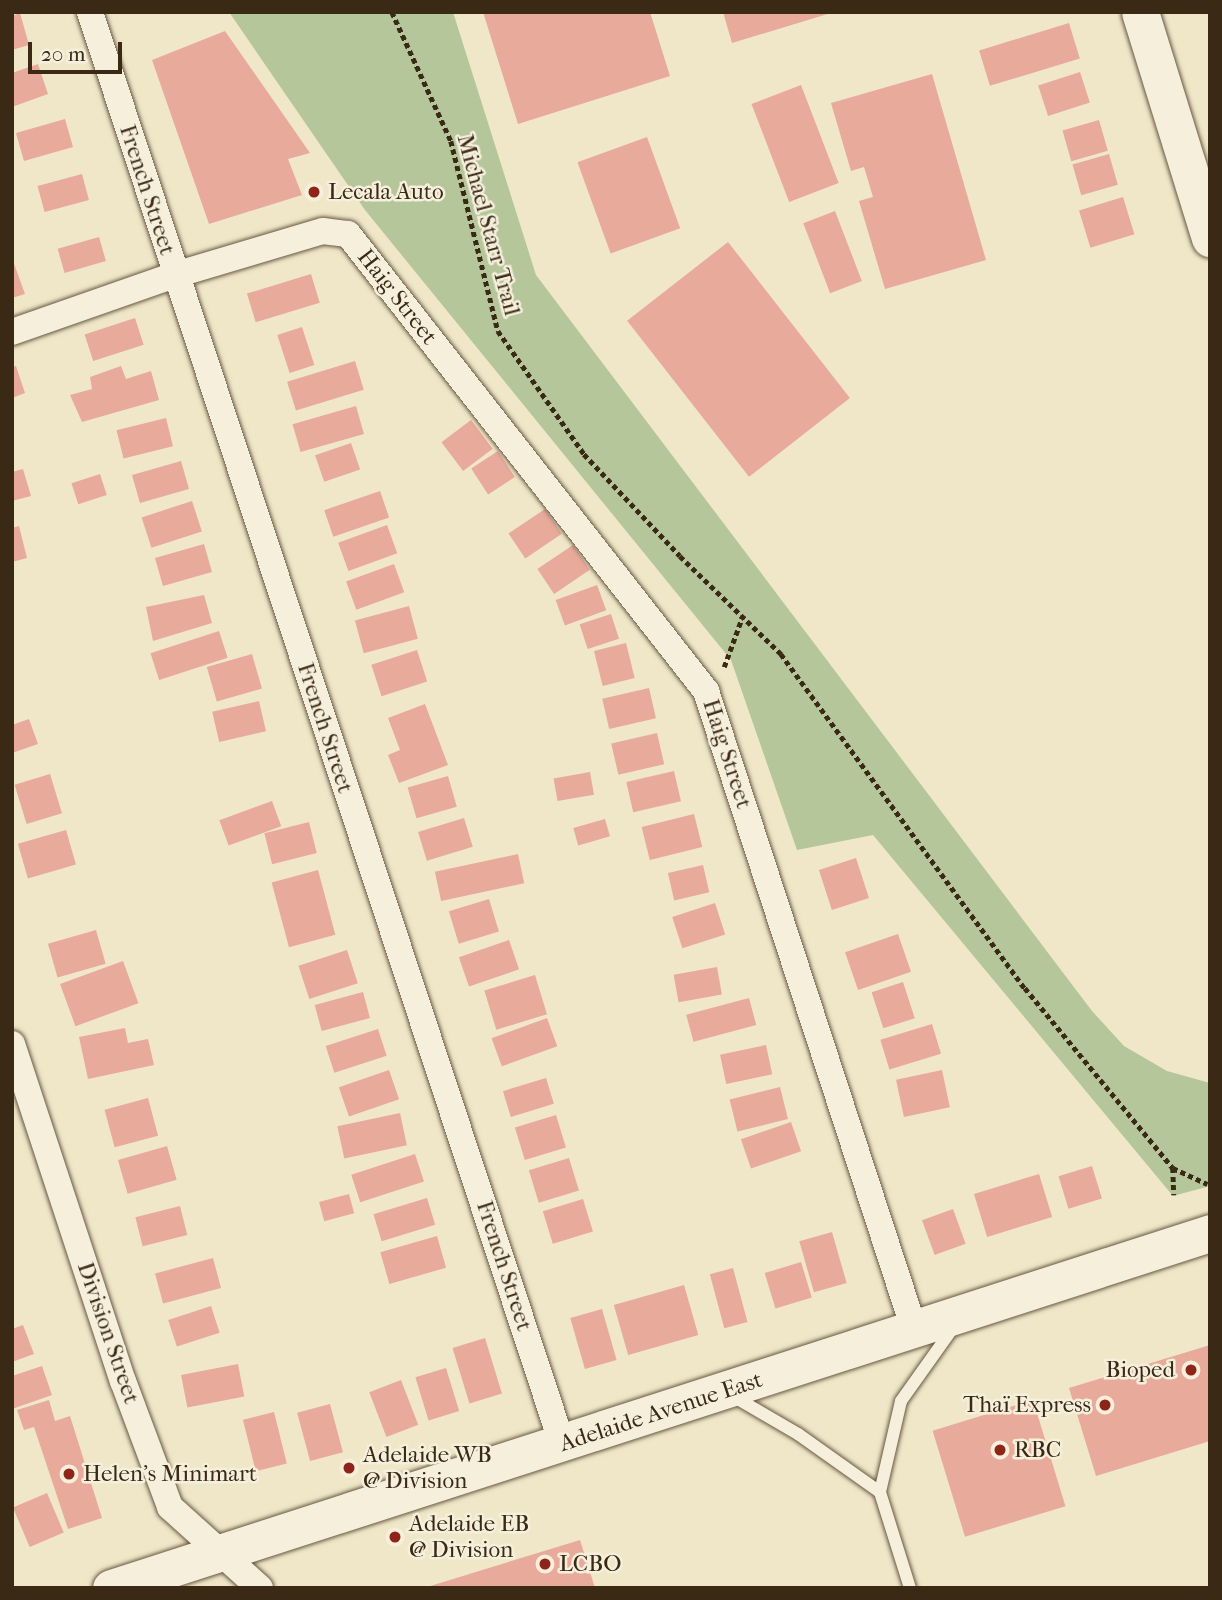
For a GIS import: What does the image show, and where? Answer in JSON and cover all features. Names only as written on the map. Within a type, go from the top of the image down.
[{"type":"main road","points":[[1140,12],[1210,238]]},
{"type":"main road","name":"Adelaide Avenue East","points":[[111,1588],[1210,1233]]},
{"type":"street","name":"French Street","points":[[90,12],[174,275],[562,1443]]},
{"type":"street","name":"Haig Street","points":[[174,275],[323,231],[348,234],[706,691],[914,1329]]},
{"type":"street","points":[[12,332],[174,275]]},
{"type":"street","name":"Division Street","points":[[12,1044],[123,1381],[170,1507],[260,1588]]},
{"type":"lane","points":[[910,1588],[880,1492],[901,1401],[962,1314]]},
{"type":"lane","points":[[725,1391],[798,1434],[880,1492]]},
{"type":"path","name":"Michael Starr Trail","points":[[393,12],[451,141],[498,331],[584,454],[680,556],[743,615]]},
{"type":"path","points":[[710,703],[743,615],[781,654],[1025,988],[1173,1168],[1208,1184]]},
{"type":"path","points":[[1173,1168],[1174,1195]]},
{"type":"green space","points":[[229,12],[453,12],[536,275],[1092,1011],[1124,1046],[1167,1071],[1210,1083],[1210,1186],[1173,1196],[873,835],[797,850],[731,660],[365,210]]},
{"type":"building","points":[[483,12],[650,12],[670,76],[518,124]]},
{"type":"building","points":[[723,12],[831,12],[831,13],[732,43]]},
{"type":"building","points":[[20,13],[29,45],[12,50],[12,16]]},
{"type":"building","points":[[1069,23],[1080,58],[990,86],[979,50]]},
{"type":"building","points":[[225,31],[310,153],[288,159],[302,195],[209,224],[152,60]]},
{"type":"building","points":[[38,64],[48,94],[12,107],[12,73]]},
{"type":"building","points":[[1080,72],[1090,102],[1048,116],[1038,86]]},
{"type":"building","points":[[932,74],[986,260],[885,289],[859,201],[873,197],[864,167],[851,171],[831,103]]},
{"type":"building","points":[[801,85],[839,183],[789,202],[752,104]]},
{"type":"building","points":[[65,119],[73,147],[24,161],[16,133]]},
{"type":"building","points":[[1099,120],[1108,151],[1071,161],[1062,130]]},
{"type":"building","points":[[647,137],[680,228],[611,253],[577,162]]},
{"type":"building","points":[[1109,154],[1118,185],[1081,195],[1072,164]]},
{"type":"building","points":[[82,174],[89,200],[45,212],[38,186]]},
{"type":"building","points":[[1123,197],[1134,234],[1090,248],[1079,210]]},
{"type":"building","points":[[835,211],[862,281],[830,293],[803,223]]},
{"type":"building","points":[[99,237],[106,261],[65,273],[58,249]]},
{"type":"building","points":[[728,242],[850,398],[749,477],[627,321]]},
{"type":"building","points":[[12,258],[25,294],[12,298]]},
{"type":"building","points":[[311,274],[320,303],[256,322],[247,294]]},
{"type":"building","points":[[135,318],[144,345],[93,361],[85,334]]},
{"type":"building","points":[[302,327],[314,365],[290,373],[277,335]]},
{"type":"building","points":[[355,361],[364,390],[296,410],[287,382]]},
{"type":"building","points":[[16,366],[25,393],[12,398],[12,367]]},
{"type":"building","points":[[121,366],[126,379],[151,371],[159,400],[82,422],[70,395],[92,389],[90,377]]},
{"type":"building","points":[[356,406],[364,434],[301,452],[293,424]]},
{"type":"building","points":[[166,418],[173,446],[124,458],[117,430]]},
{"type":"building","points":[[471,420],[493,449],[463,471],[441,442]]},
{"type":"building","points":[[351,443],[360,469],[324,482],[315,455]]},
{"type":"building","points":[[498,451],[515,477],[488,494],[471,468]]},
{"type":"building","points":[[181,461],[189,489],[140,503],[132,475]]},
{"type":"building","points":[[23,469],[31,496],[12,501],[12,472]]},
{"type":"building","points":[[100,474],[107,495],[78,504],[71,483]]},
{"type":"building","points":[[380,491],[389,517],[333,537],[324,510]]},
{"type":"building","points":[[192,501],[202,531],[151,548],[142,517]]},
{"type":"building","points":[[545,509],[562,534],[525,558],[509,534]]},
{"type":"building","points":[[387,525],[397,553],[348,571],[338,543]]},
{"type":"building","points":[[19,526],[27,558],[12,562],[12,528]]},
{"type":"building","points":[[204,544],[212,572],[163,586],[155,558]]},
{"type":"building","points":[[573,545],[590,570],[554,594],[537,569]]},
{"type":"building","points":[[394,564],[404,592],[356,610],[346,581]]},
{"type":"building","points":[[597,585],[606,610],[565,625],[556,600]]},
{"type":"building","points":[[204,595],[212,623],[153,641],[146,607]]},
{"type":"building","points":[[409,606],[418,639],[364,653],[355,620]]},
{"type":"building","points":[[611,614],[619,639],[588,649],[580,624]]},
{"type":"building","points":[[219,631],[228,658],[159,680],[151,653]]},
{"type":"building","points":[[626,643],[635,678],[603,686],[594,651]]},
{"type":"building","points":[[417,650],[427,681],[382,696],[371,665]]},
{"type":"building","points":[[252,654],[262,689],[217,702],[207,667]]},
{"type":"building","points":[[649,688],[656,718],[609,729],[602,699]]},
{"type":"building","points":[[259,701],[266,731],[219,742],[212,712]]},
{"type":"building","points":[[425,704],[448,765],[399,783],[388,755],[400,750],[388,718]]},
{"type":"building","points":[[29,719],[38,744],[12,753],[12,725]]},
{"type":"building","points":[[657,733],[664,764],[618,775],[611,744]]},
{"type":"building","points":[[674,771],[681,801],[633,812],[626,782]]},
{"type":"building","points":[[590,772],[594,795],[558,801],[554,778]]},
{"type":"building","points":[[50,774],[62,813],[27,824],[15,785]]},
{"type":"building","points":[[448,776],[457,807],[416,818],[408,788]]},
{"type":"building","points":[[272,801],[281,826],[229,846],[219,820]]},
{"type":"building","points":[[694,814],[702,847],[650,860],[642,827]]},
{"type":"building","points":[[464,818],[473,847],[427,861],[418,832]]},
{"type":"building","points":[[605,819],[610,836],[578,845],[573,828]]},
{"type":"building","points":[[309,822],[317,853],[272,864],[264,833]]},
{"type":"building","points":[[66,830],[76,865],[28,878],[18,844]]},
{"type":"building","points":[[518,854],[524,883],[441,901],[435,872]]},
{"type":"building","points":[[856,858],[869,898],[832,910],[819,870]]},
{"type":"building","points":[[703,865],[709,892],[674,900],[668,873]]},
{"type":"building","points":[[318,870],[335,935],[289,947],[272,882]]},
{"type":"building","points":[[489,899],[499,932],[459,944],[449,911]]},
{"type":"building","points":[[715,903],[725,934],[682,948],[672,917]]},
{"type":"building","points":[[96,930],[106,964],[58,977],[48,944]]},
{"type":"building","points":[[898,934],[911,972],[858,990],[845,952]]},
{"type":"building","points":[[509,940],[519,969],[469,987],[459,957]]},
{"type":"building","points":[[347,950],[358,983],[309,999],[298,966]]},
{"type":"building","points":[[123,961],[138,1003],[75,1026],[60,984]]},
{"type":"building","points":[[717,967],[722,995],[679,1002],[674,975]]},
{"type":"building","points":[[535,975],[547,1014],[496,1030],[484,990]]},
{"type":"building","points":[[903,982],[915,1018],[883,1028],[872,992]]},
{"type":"building","points":[[363,992],[370,1018],[322,1031],[315,1005]]},
{"type":"building","points":[[749,998],[756,1025],[693,1042],[686,1015]]},
{"type":"building","points":[[547,1018],[557,1046],[502,1066],[492,1038]]},
{"type":"building","points":[[932,1024],[941,1054],[889,1069],[880,1040]]},
{"type":"building","points":[[125,1028],[128,1043],[148,1039],[154,1065],[88,1079],[79,1037]]},
{"type":"building","points":[[378,1029],[387,1056],[334,1073],[326,1046]]},
{"type":"building","points":[[766,1045],[772,1074],[726,1084],[720,1055]]},
{"type":"building","points":[[389,1070],[399,1099],[349,1117],[339,1087]]},
{"type":"building","points":[[942,1070],[950,1107],[904,1117],[896,1080]]},
{"type":"building","points":[[546,1078],[554,1104],[511,1117],[503,1091]]},
{"type":"building","points":[[780,1087],[788,1119],[738,1132],[730,1100]]},
{"type":"building","points":[[148,1098],[158,1136],[115,1147],[105,1110]]},
{"type":"building","points":[[400,1113],[407,1145],[344,1159],[337,1126]]},
{"type":"building","points":[[556,1115],[566,1148],[525,1160],[515,1128]]},
{"type":"building","points":[[791,1122],[801,1151],[751,1169],[741,1139]]},
{"type":"building","points":[[167,1146],[177,1180],[128,1194],[118,1160]]},
{"type":"building","points":[[415,1154],[424,1182],[360,1202],[351,1175]]},
{"type":"building","points":[[569,1158],[579,1191],[539,1203],[529,1170]]},
{"type":"building","points":[[1092,1166],[1102,1199],[1068,1209],[1059,1176]]},
{"type":"building","points":[[1039,1174],[1052,1217],[987,1237],[974,1194]]},
{"type":"building","points":[[349,1194],[354,1213],[324,1221],[319,1202]]},
{"type":"building","points":[[427,1198],[435,1225],[382,1241],[373,1214]]},
{"type":"building","points":[[583,1199],[593,1232],[553,1244],[543,1211]]},
{"type":"building","points":[[180,1206],[187,1235],[143,1246],[135,1217]]},
{"type":"building","points":[[953,1209],[966,1244],[935,1255],[922,1220]]},
{"type":"building","points":[[832,1232],[847,1283],[814,1292],[799,1241]]},
{"type":"building","points":[[437,1236],[446,1268],[389,1284],[380,1252]]},
{"type":"building","points":[[213,1258],[221,1288],[163,1303],[155,1274]]},
{"type":"building","points":[[801,1262],[812,1297],[775,1308],[765,1273]]},
{"type":"building","points":[[733,1268],[747,1322],[724,1328],[710,1274]]},
{"type":"building","points":[[684,1285],[698,1335],[628,1355],[614,1305]]},
{"type":"building","points":[[211,1306],[220,1333],[177,1347],[168,1320]]},
{"type":"building","points":[[602,1309],[617,1360],[585,1369],[570,1318]]},
{"type":"building","points":[[23,1325],[34,1354],[12,1362],[12,1329]]},
{"type":"building","points":[[485,1338],[502,1393],[469,1403],[452,1348]]},
{"type":"building","points":[[1210,1345],[1210,1441],[1096,1476],[1069,1388]]},
{"type":"building","points":[[238,1364],[244,1396],[187,1407],[181,1375]]},
{"type":"building","points":[[42,1366],[52,1395],[12,1409],[12,1376]]},
{"type":"building","points":[[446,1368],[459,1411],[429,1420],[415,1377]]},
{"type":"building","points":[[401,1380],[418,1425],[386,1437],[369,1392]]},
{"type":"building","name":"Helen's Minimart","points":[[49,1400],[55,1421],[70,1416],[102,1518],[68,1529],[34,1427],[24,1430],[17,1410]]},
{"type":"building","points":[[1033,1400],[1065,1506],[965,1537],[933,1431]]},
{"type":"building","points":[[330,1404],[343,1452],[310,1461],[297,1413]]},
{"type":"building","points":[[274,1412],[287,1463],[256,1471],[243,1420]]},
{"type":"building","points":[[47,1493],[64,1533],[30,1547],[13,1507]]},
{"type":"building","name":"LCBO","points":[[580,1540],[595,1588],[427,1588],[427,1587]]},
{"type":"place","name":"Lecala Auto","points":[[314,192]]},
{"type":"place","name":"Bioped","points":[[1191,1370]]},
{"type":"place","name":"Thaï Express","points":[[1105,1405]]},
{"type":"place","name":"RBC","points":[[1000,1450]]},
{"type":"place","name":"Adelaide WB @ Division","points":[[349,1468]]},
{"type":"place","name":"Helen's Minimart","points":[[69,1474]]},
{"type":"place","name":"Adelaide EB @ Division","points":[[395,1537]]},
{"type":"place","name":"LCBO","points":[[545,1564]]}]
